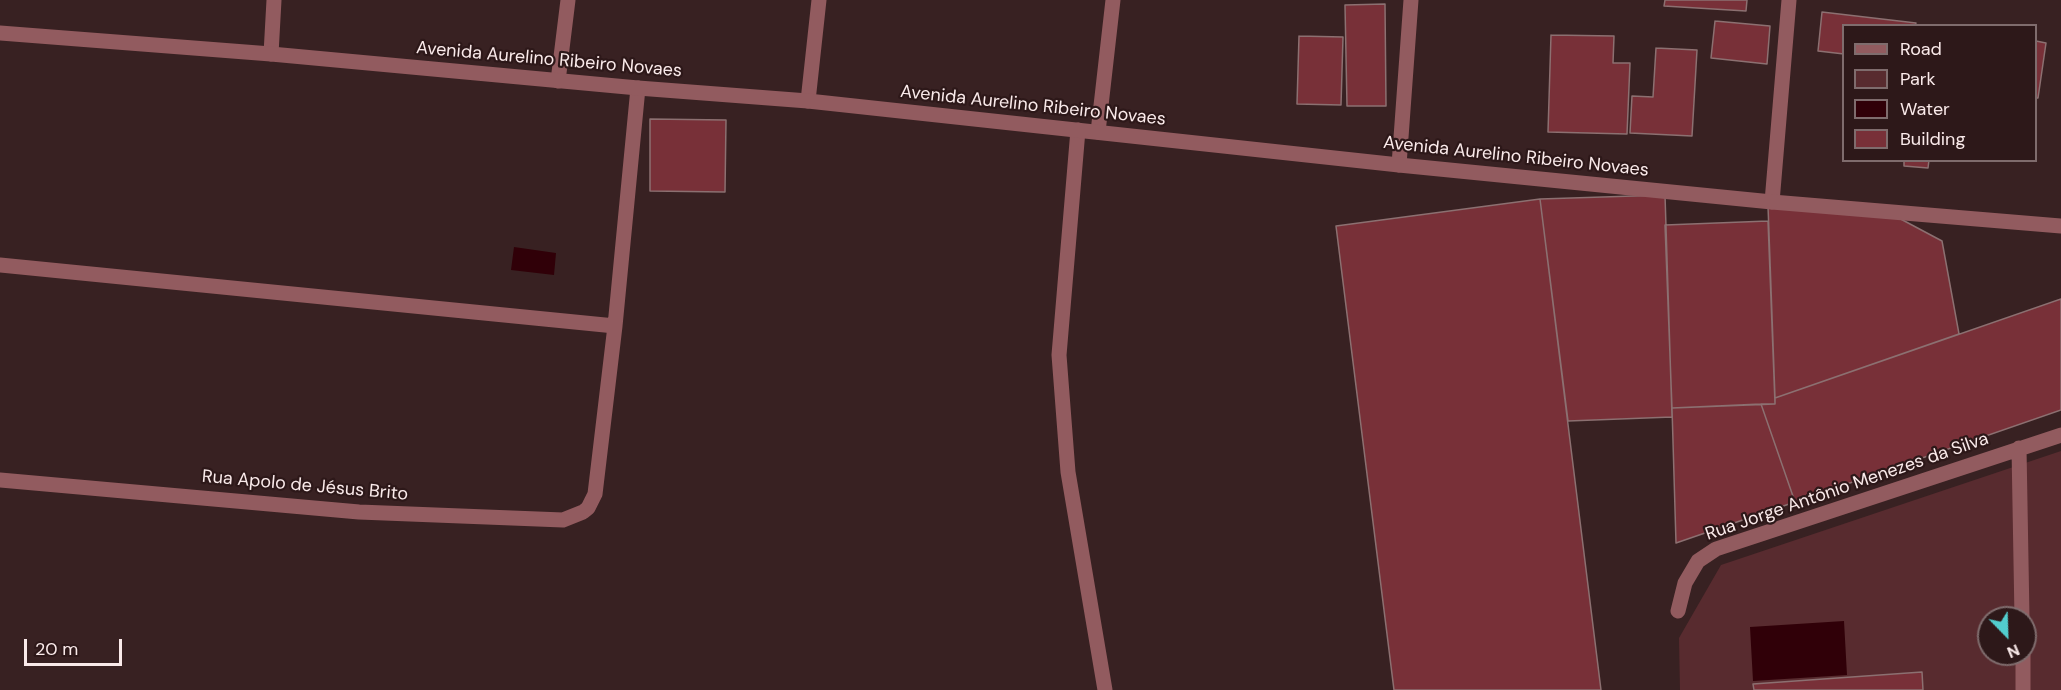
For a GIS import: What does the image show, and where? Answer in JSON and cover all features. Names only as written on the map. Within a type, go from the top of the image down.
[{"type":"street","points":[[271,54],[274,0]]},
{"type":"street","points":[[558,81],[568,0]]},
{"type":"street","points":[[808,101],[819,0]]},
{"type":"street","points":[[1098,132],[1113,0]]},
{"type":"street","points":[[1399,165],[1411,0]]},
{"type":"street","points":[[1772,202],[1789,0]]},
{"type":"street","name":"Avenida Aurelino Ribeiro Novaes","points":[[0,33],[271,54],[558,81],[808,101],[1399,165],[1772,202],[2061,226]]},
{"type":"street","points":[[0,265],[615,327],[638,88]]},
{"type":"street","points":[[1078,130],[1059,355],[1068,472],[1105,690]]},
{"type":"street","name":"Rua Apolo de Jésus Brito","points":[[0,480],[359,512],[563,520],[588,508],[595,494],[615,327]]},
{"type":"street","name":"Rua Jorge Antônio Menezes da Silva","points":[[1678,611],[1685,583],[1698,561],[1716,549],[2061,435]]},
{"type":"street","points":[[2019,448],[2022,606]]},
{"type":"street","points":[[2023,666],[2023,690]]},
{"type":"green space","points":[[2061,451],[2061,690],[1680,690],[1679,638],[1721,565]]},
{"type":"water","points":[[514,247],[556,253],[554,275],[511,270]]},
{"type":"water","points":[[1844,621],[1847,675],[1753,681],[1750,627]]},
{"type":"building","points":[[1665,0],[1747,0],[1746,11],[1664,6]]},
{"type":"building","points":[[1385,4],[1386,106],[1347,106],[1345,5]]},
{"type":"building","points":[[1822,12],[1916,23],[1842,24],[1842,54],[1818,51]]},
{"type":"building","points":[[1715,21],[1770,26],[1767,64],[1711,58]]},
{"type":"building","points":[[1551,35],[1614,36],[1613,63],[1630,63],[1627,134],[1548,132]]},
{"type":"building","points":[[1299,36],[1343,37],[1341,105],[1297,104]]},
{"type":"building","points":[[2037,41],[2046,43],[2037,98]]},
{"type":"building","points":[[1656,48],[1697,50],[1692,136],[1630,133],[1632,96],[1653,97]]},
{"type":"building","points":[[650,119],[726,120],[725,192],[650,191]]},
{"type":"building","points":[[1904,162],[1929,162],[1928,168],[1904,166]]},
{"type":"building","points":[[1665,195],[1672,417],[1568,421],[1540,199]]},
{"type":"building","points":[[1540,199],[1601,690],[1394,690],[1336,226]]},
{"type":"building","points":[[1768,206],[1895,216],[1942,241],[1959,334],[1775,398]]},
{"type":"building","points":[[1768,221],[1775,404],[1672,408],[1665,225]]},
{"type":"building","points":[[2061,299],[2061,410],[1795,502],[1761,404],[1775,404],[1775,398]]},
{"type":"building","points":[[1761,404],[1795,502],[1676,543],[1672,408]]},
{"type":"building","points":[[1922,672],[1923,690],[1754,690],[1753,684]]}]
